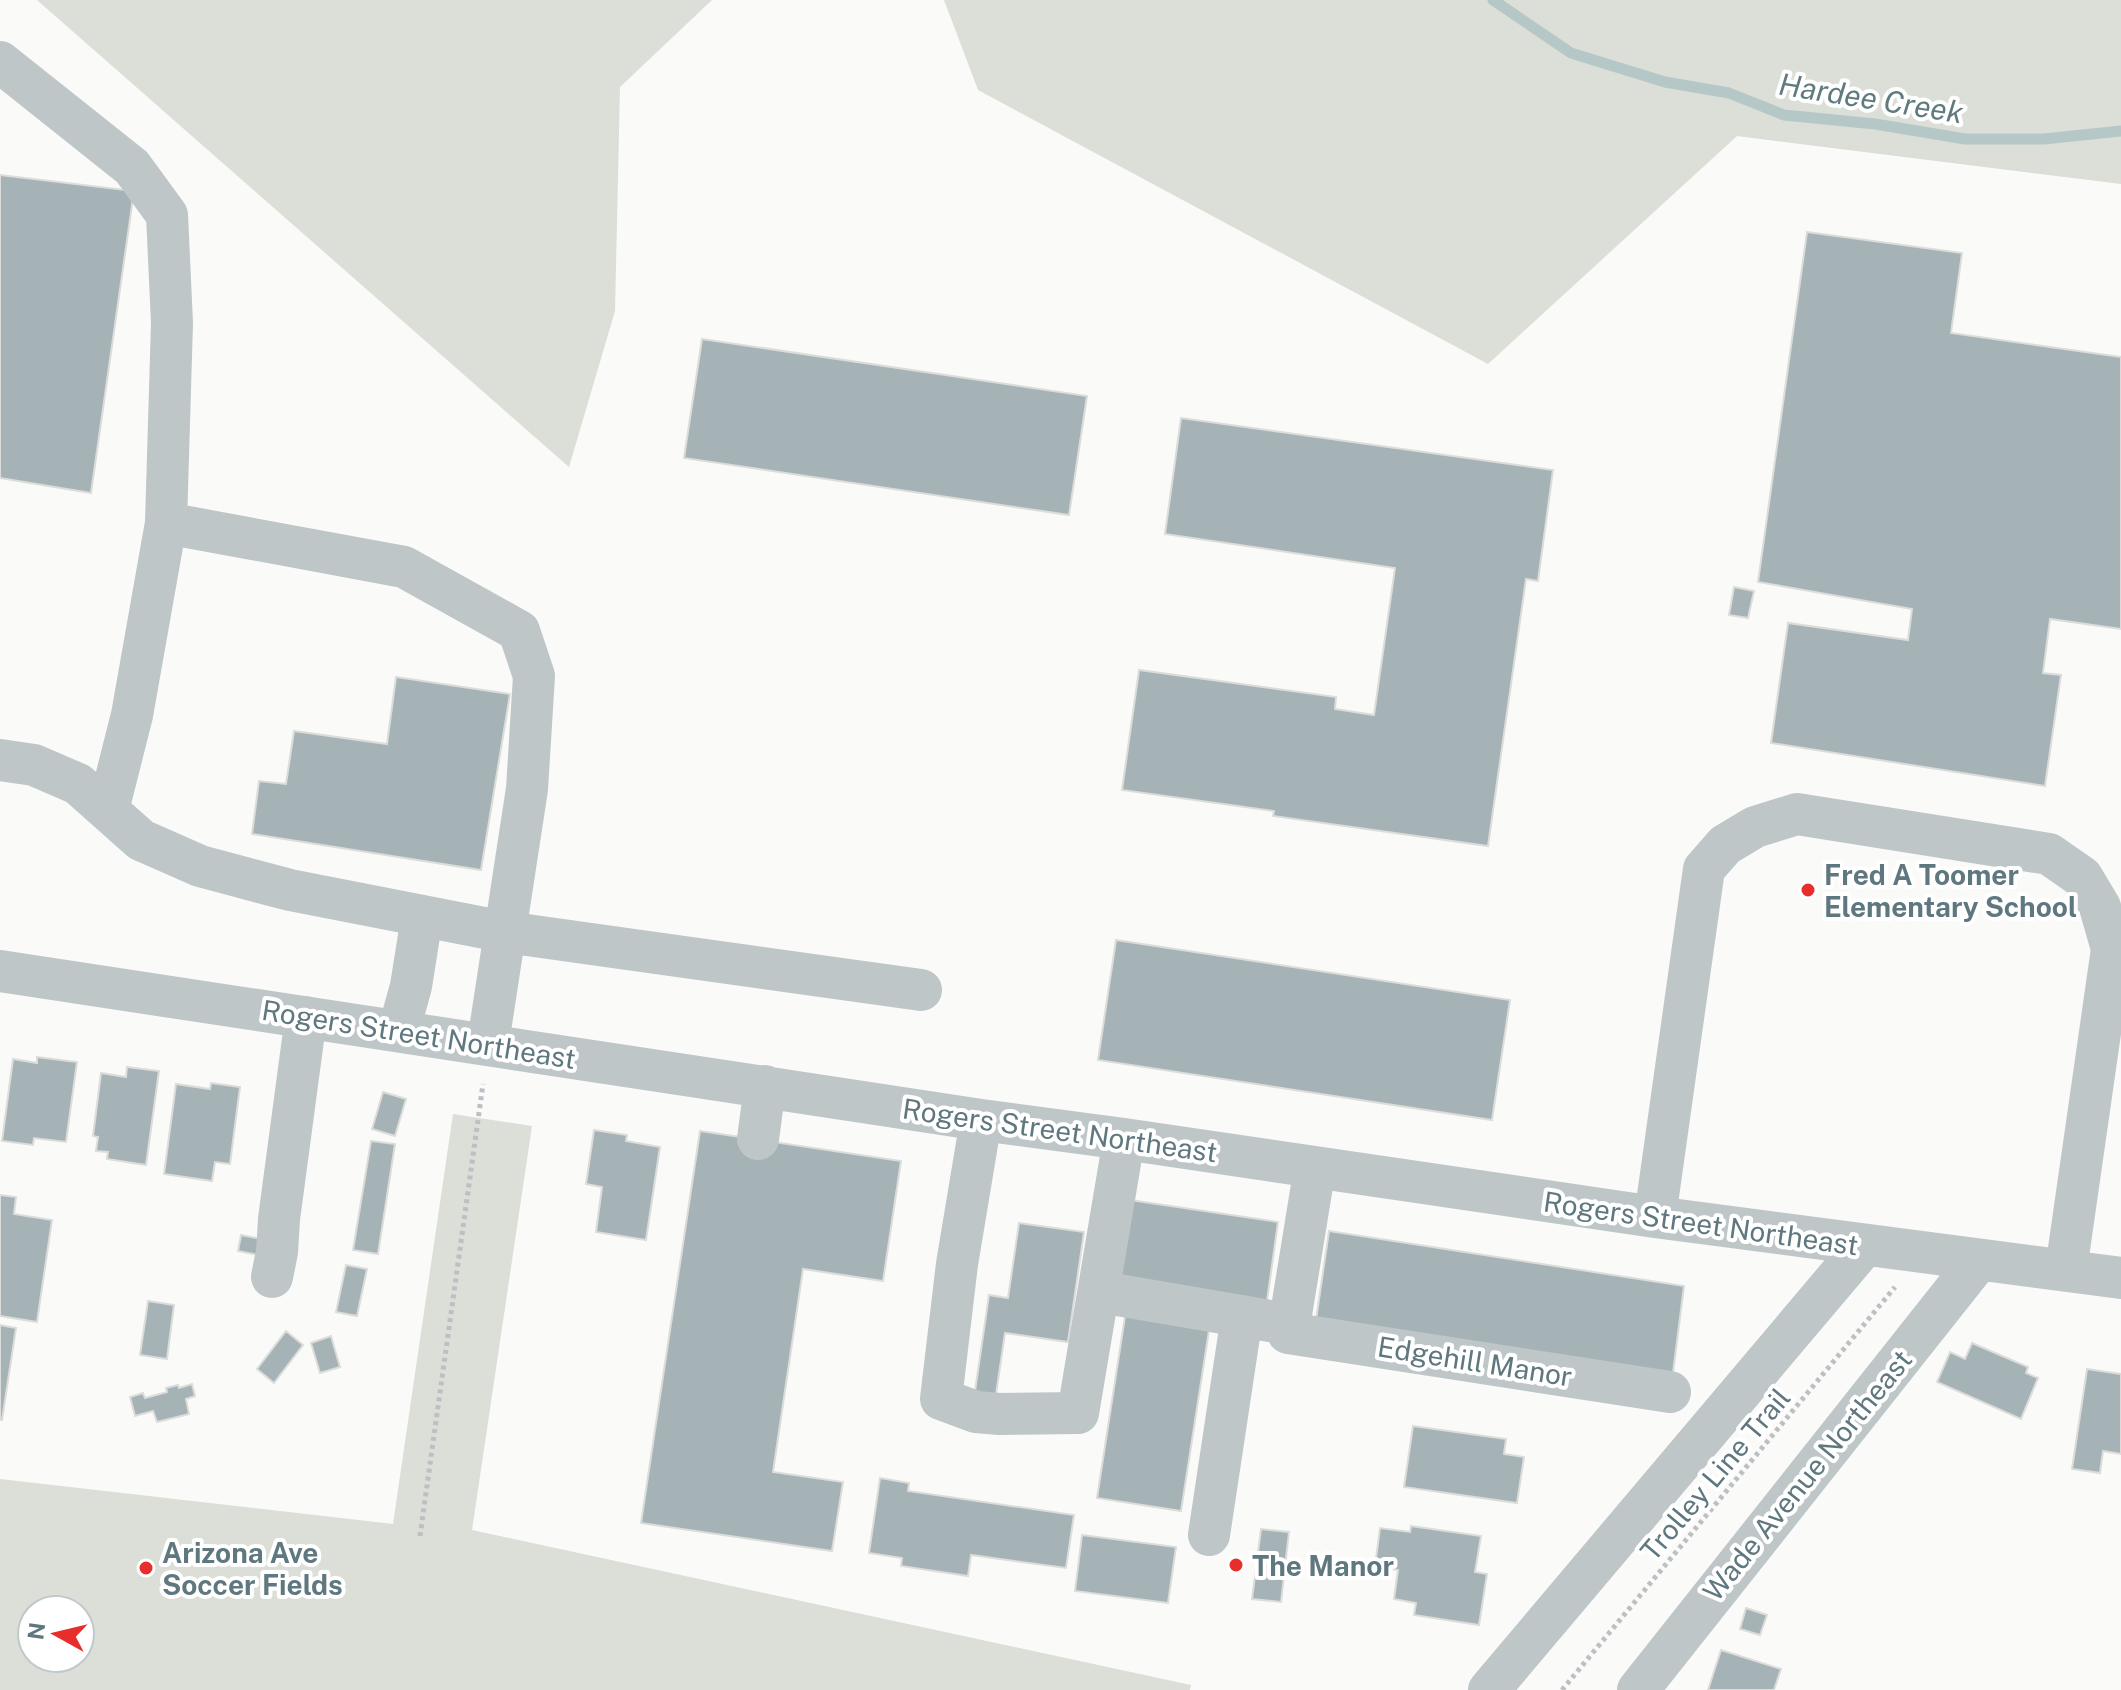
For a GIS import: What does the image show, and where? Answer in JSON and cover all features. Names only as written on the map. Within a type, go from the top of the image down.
[{"type":"street","points":[[0,62],[132,167],[167,215],[172,323],[166,523],[132,715],[108,810]]},
{"type":"street","points":[[166,523],[404,567],[519,631],[534,676],[527,789],[488,1043]]},
{"type":"street","points":[[0,760],[34,765],[78,784],[141,840],[200,866],[290,890],[505,932],[921,990]]},
{"type":"street","points":[[1655,1217],[1704,869],[1725,845],[1755,827],[1797,814],[2049,854],[2082,877],[2100,907],[2112,949],[2103,1134],[2066,1270]]},
{"type":"street","points":[[399,1030],[411,986],[422,917]]},
{"type":"street","name":"Rogers Street Northeast","points":[[0,971],[981,1120],[1864,1246],[2121,1278]]},
{"type":"street","points":[[272,1277],[306,1017]]},
{"type":"street","points":[[758,1139],[765,1086]]},
{"type":"street","points":[[981,1120],[955,1280],[941,1399],[976,1412],[1078,1413],[1124,1139]]},
{"type":"street","points":[[1289,1324],[1315,1167]]},
{"type":"street","points":[[1489,1690],[1864,1246]]},
{"type":"street","name":"Wade Avenue Northeast","points":[[1638,1690],[1978,1261]]},
{"type":"street","name":"Edgehill Manor","points":[[1118,1295],[1289,1324],[1288,1333],[1670,1392]]},
{"type":"street","points":[[1209,1535],[1242,1316]]},
{"type":"path","points":[[420,1536],[488,1043]]},
{"type":"path","name":"Trolley Line Trail","points":[[1562,1690],[1899,1283]]},
{"type":"shaded area","points":[[37,0],[712,0],[620,87],[615,311],[569,467]]},
{"type":"shaded area","points":[[944,0],[2121,0],[2121,184],[1737,136],[1488,364],[978,90]]},
{"type":"shaded area","points":[[453,1114],[532,1126],[472,1530],[1191,1685],[1190,1690],[0,1690],[0,1479],[393,1524]]},
{"type":"building","points":[[0,175],[134,191],[91,493],[0,478]]},
{"type":"building","points":[[1807,232],[1962,253],[1951,333],[2121,357],[2121,629],[2050,619],[2043,673],[2061,675],[2045,786],[1771,743],[1788,623],[1908,640],[1912,609],[1758,582]]},
{"type":"building","points":[[702,339],[1087,396],[1069,515],[684,458]]},
{"type":"building","points":[[1181,418],[1553,470],[1538,581],[1526,579],[1488,846],[1273,816],[1274,811],[1122,790],[1139,670],[1336,697],[1335,709],[1374,715],[1395,568],[1165,534]]},
{"type":"building","points":[[1734,587],[1754,591],[1748,618],[1729,615]]},
{"type":"building","points":[[396,677],[510,694],[481,870],[252,834],[259,781],[286,784],[294,731],[387,744]]},
{"type":"building","points":[[1116,940],[1510,1000],[1492,1120],[1098,1060]]},
{"type":"building","points":[[37,1057],[77,1062],[66,1142],[34,1138],[33,1145],[2,1141],[13,1059],[37,1063]]},
{"type":"building","points":[[127,1067],[159,1071],[146,1165],[107,1159],[108,1152],[96,1151],[98,1137],[93,1136],[101,1073],[126,1077]]},
{"type":"building","points":[[211,1083],[240,1087],[230,1164],[215,1162],[212,1181],[164,1174],[176,1084],[210,1089]]},
{"type":"building","points":[[383,1092],[406,1099],[395,1136],[372,1129]]},
{"type":"building","points":[[594,1130],[627,1135],[626,1141],[660,1147],[646,1240],[596,1232],[602,1187],[586,1184]]},
{"type":"building","points":[[700,1131],[901,1161],[883,1281],[803,1269],[773,1472],[843,1482],[832,1551],[641,1523]]},
{"type":"building","points":[[371,1141],[395,1144],[378,1254],[353,1250]]},
{"type":"building","points":[[0,1195],[16,1197],[14,1214],[52,1220],[37,1322],[0,1316]]},
{"type":"building","points":[[1130,1200],[1278,1222],[1267,1301],[1119,1277]]},
{"type":"building","points":[[1019,1223],[1084,1232],[1068,1342],[1005,1333],[994,1408],[973,1405],[989,1295],[1008,1298]]},
{"type":"building","points":[[1329,1231],[1684,1286],[1673,1373],[1316,1320]]},
{"type":"building","points":[[241,1235],[272,1241],[269,1257],[238,1251]]},
{"type":"building","points":[[346,1265],[367,1269],[357,1316],[336,1312]]},
{"type":"building","points":[[148,1301],[174,1305],[167,1359],[140,1355]]},
{"type":"building","points":[[1126,1310],[1210,1324],[1181,1511],[1097,1498]]},
{"type":"building","points":[[0,1325],[16,1328],[2,1420],[0,1420]]},
{"type":"building","points":[[286,1331],[303,1345],[274,1383],[257,1369]]},
{"type":"building","points":[[331,1336],[340,1367],[320,1373],[311,1343]]},
{"type":"building","points":[[1972,1343],[2028,1367],[2026,1373],[2038,1378],[2021,1419],[1937,1382],[1950,1352],[1965,1359]]},
{"type":"building","points":[[2087,1369],[2121,1374],[2121,1454],[2103,1451],[2100,1473],[2072,1469]]},
{"type":"building","points":[[192,1384],[195,1396],[186,1399],[189,1414],[157,1422],[153,1411],[135,1416],[130,1397],[143,1393],[145,1398],[167,1392],[166,1388]]},
{"type":"building","points":[[1413,1426],[1506,1439],[1504,1454],[1524,1457],[1517,1503],[1404,1487]]},
{"type":"building","points":[[880,1478],[909,1483],[908,1491],[1074,1515],[1066,1568],[971,1555],[968,1576],[901,1566],[902,1558],[869,1553]]},
{"type":"building","points":[[1411,1526],[1481,1536],[1475,1572],[1487,1574],[1479,1625],[1414,1615],[1416,1603],[1394,1599],[1398,1570],[1375,1566],[1380,1528],[1410,1532]]},
{"type":"building","points":[[1261,1529],[1289,1532],[1281,1602],[1252,1599]]},
{"type":"building","points":[[1082,1535],[1176,1547],[1168,1603],[1075,1591]]},
{"type":"building","points":[[1746,1608],[1767,1615],[1760,1635],[1740,1629]]},
{"type":"building","points":[[1721,1650],[1781,1669],[1774,1690],[1708,1690]]},
{"type":"waterway","name":"Hardee Creek","points":[[1493,0],[1571,53],[1665,82],[1729,93],[1784,115],[1875,124],[1965,139],[2044,139],[2121,131]]},
{"type":"place","name":"Fred A Toomer Elementary School","points":[[1808,890]]},
{"type":"place","name":"The Manor","points":[[1236,1565]]},
{"type":"place","name":"Arizona Ave Soccer Fields","points":[[146,1568]]}]
